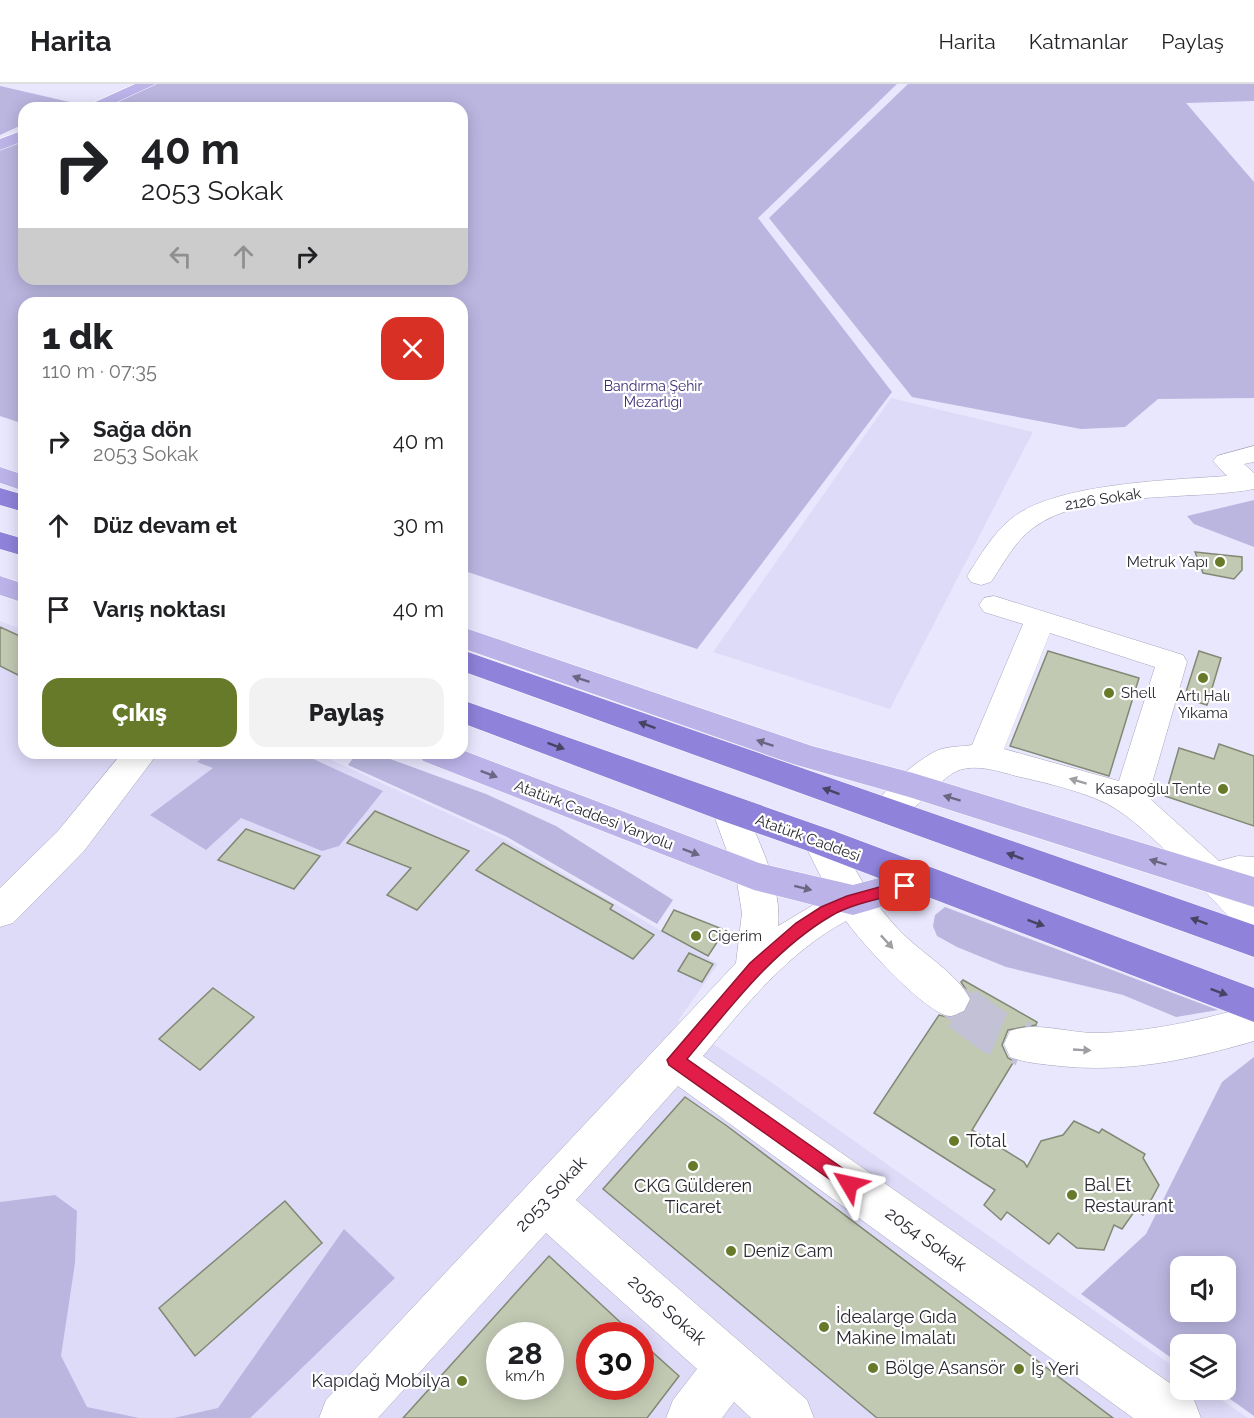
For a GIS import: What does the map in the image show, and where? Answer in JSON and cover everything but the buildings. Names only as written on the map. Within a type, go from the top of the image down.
[{"type":"highway","points":[[0,496],[18,502]]},
{"type":"highway","points":[[0,540],[18,546]]},
{"type":"highway","points":[[468,662],[1254,940]]},
{"type":"highway","name":"Atatürk Caddesi","points":[[468,713],[729,810],[821,841],[1254,1005]]},
{"type":"main road","points":[[104,102],[148,84]]},
{"type":"main road","points":[[0,146],[18,138]]},
{"type":"main road","points":[[0,475],[18,481]]},
{"type":"main road","points":[[0,585],[18,592]]},
{"type":"main road","points":[[468,639],[804,756],[913,786],[1254,892]]},
{"type":"main road","name":"Atatürk Caddesi Yanyolu","points":[[451,759],[754,876],[853,900]]},
{"type":"main road","points":[[853,900],[922,881]]},
{"type":"street","points":[[1252,482],[1226,461],[1254,454]]},
{"type":"street","name":"2126 Sokak","points":[[981,576],[1014,530],[1031,517],[1064,504],[1109,496],[1252,482]]},
{"type":"street","points":[[994,605],[1173,662],[1130,801]]},
{"type":"street","points":[[984,756],[1040,620]]},
{"type":"street","points":[[889,811],[913,786],[947,760],[984,756],[1047,771],[1112,791],[1130,801],[1155,821],[1254,918]]},
{"type":"street","points":[[0,912],[71,841],[136,759]]},
{"type":"street","points":[[729,810],[754,876],[761,913],[755,968]]},
{"type":"street","points":[[821,841],[853,900],[890,946],[950,999]]},
{"type":"street","points":[[1212,878],[1238,870],[1254,871]]},
{"type":"street","name":"2053 Sokak","points":[[344,1418],[675,1060],[755,968],[802,928],[827,911],[853,900]]},
{"type":"street","points":[[1024,1044],[1094,1051],[1145,1048],[1202,1038],[1254,1023]]},
{"type":"street","name":"2054 Sokak","points":[[675,1060],[1176,1418]]},
{"type":"street","name":"2056 Sokak","points":[[544,1202],[789,1418]]},
{"type":"street","points":[[691,1418],[730,1366]]},
{"type":"shaded area","points":[[891,398],[1033,432],[890,709],[713,652]]},
{"type":"shaded area","points":[[0,621],[18,628],[18,759],[329,759],[504,839],[718,964],[678,1021],[765,1078],[1170,1364],[1170,1400],[1222,1400],[1248,1418],[0,1418]]},
{"type":"green space","name":"Bandırma Şehir Mezarlığı","points":[[153,84],[897,84],[758,218],[892,392],[697,649],[468,572],[468,297],[18,297],[18,422],[0,416],[0,148],[18,140],[18,285],[468,285],[468,102],[110,102]]},
{"type":"green space","points":[[908,84],[1254,84],[1254,101],[1186,103],[1254,182],[1254,398],[1158,399],[1125,427],[1081,429],[912,397],[769,218]]},
{"type":"green space","points":[[0,86],[70,102],[18,102],[18,127],[0,135]]},
{"type":"green space","points":[[1254,500],[1254,547],[1194,524],[1187,516]]},
{"type":"green space","points":[[201,759],[313,759],[383,791],[339,846],[322,851],[241,818],[206,850],[150,815],[213,768],[197,762]]},
{"type":"green space","points":[[352,759],[390,759],[486,794],[556,826],[673,900],[657,924],[507,837],[348,765]]},
{"type":"green space","points":[[945,907],[1218,1010],[1176,1017],[1123,995],[1006,967],[957,947],[937,936],[933,926],[935,915]]},
{"type":"green space","points":[[1254,1057],[1254,1416],[1231,1400],[1236,1400],[1236,1334],[1170,1334],[1170,1357],[1081,1294],[1146,1234],[1222,1082]]},
{"type":"green space","points":[[55,1195],[77,1211],[75,1263],[61,1356],[87,1407],[139,1418],[0,1418],[0,1202]]},
{"type":"green space","points":[[344,1229],[395,1278],[250,1418],[174,1418],[218,1408]]},
{"type":"tunnel","points":[[950,999],[964,1009]]},
{"type":"tunnel","points":[[962,1008],[994,1032],[1024,1044]]},
{"type":"place","name":"Metruk Yapı","points":[[1220,562]]},
{"type":"place","name":"Artı Halı Yıkama","points":[[1203,678]]},
{"type":"place","name":"Shell","points":[[1109,693]]},
{"type":"place","name":"Kasapoğlu Tente","points":[[1223,789]]},
{"type":"place","name":"Ciğerim","points":[[696,936]]},
{"type":"place","name":"Total","points":[[954,1141]]},
{"type":"place","name":"CKG Gülderen Ticaret","points":[[693,1166]]},
{"type":"place","name":"Bal Et Restaurant","points":[[1072,1195]]},
{"type":"place","name":"Deniz Cam","points":[[731,1251]]},
{"type":"place","name":"İdealarge Gıda Makine İmalatı","points":[[824,1327]]},
{"type":"place","name":"Bölge Asansör","points":[[873,1368]]},
{"type":"place","name":"İş Yeri","points":[[1019,1369]]},
{"type":"place","name":"Kapıdağ Mobilya","points":[[462,1381]]},
{"type":"route","points":[[849,1184],[675,1060],[755,968],[802,928],[827,911],[853,900],[905,886]]}]
